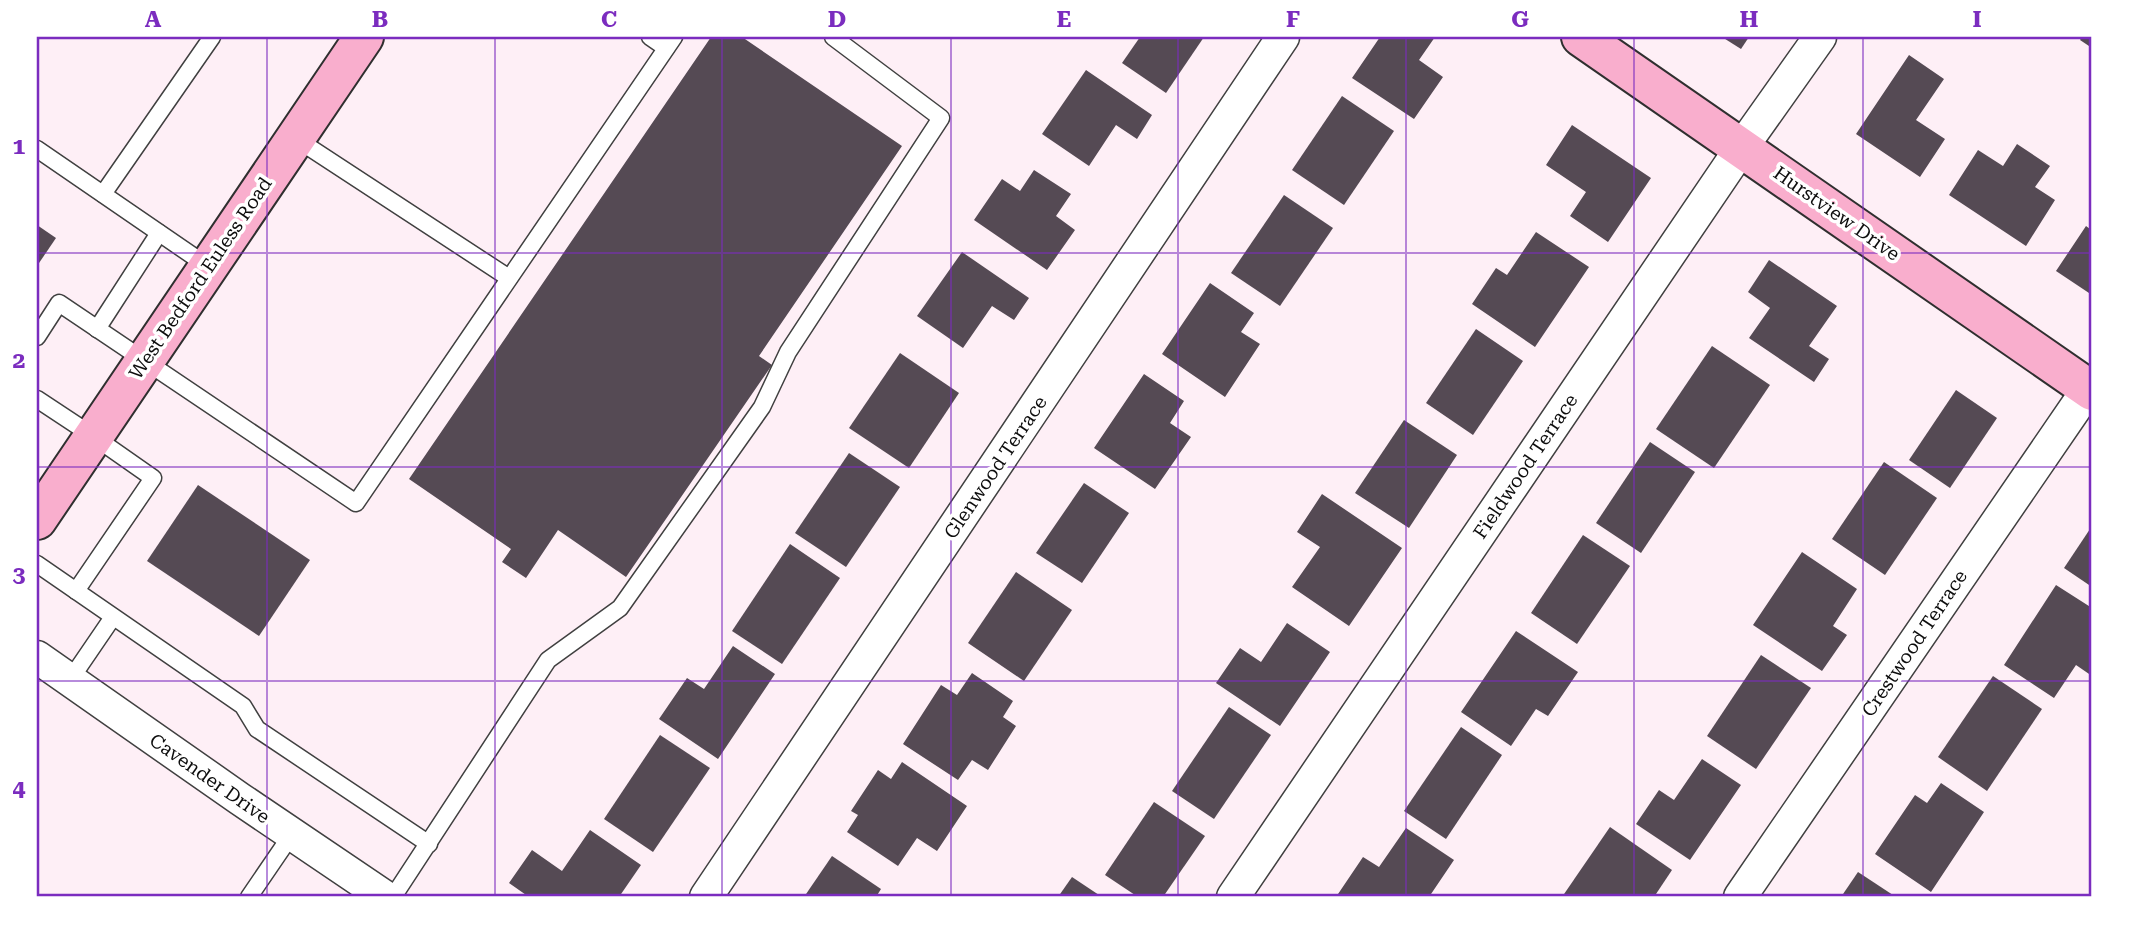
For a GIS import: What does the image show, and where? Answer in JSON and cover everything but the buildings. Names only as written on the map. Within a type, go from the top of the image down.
[{"type":"street","name":"West Bedford Euless Road","points":[[37,520],[364,37]]},
{"type":"street","name":"Glenwood Terrace","points":[[706,897],[1283,37]]},
{"type":"street","name":"Hurstview Drive","points":[[1581,37],[2090,390]]},
{"type":"street","name":"Fieldwood Terrace","points":[[1233,897],[1742,147],[1820,37]]},
{"type":"street","name":"Crestwood Terrace","points":[[1740,897],[2090,390]]},
{"type":"street","name":"Cavender Drive","points":[[37,657],[384,897]]},
{"type":"lane","points":[[103,194],[212,37]]},
{"type":"lane","points":[[37,337],[59,303],[356,503],[670,42],[650,37]]},
{"type":"lane","points":[[393,897],[548,660],[620,608],[762,407],[788,352],[941,118],[833,37]]},
{"type":"lane","points":[[295,138],[509,278]]},
{"type":"lane","points":[[37,149],[209,267]]},
{"type":"lane","points":[[97,329],[159,233]]},
{"type":"lane","points":[[37,399],[153,478],[76,591]]},
{"type":"lane","points":[[37,564],[243,706],[257,729],[429,844]]},
{"type":"lane","points":[[69,680],[113,617]]},
{"type":"lane","points":[[249,897],[292,834]]}]
